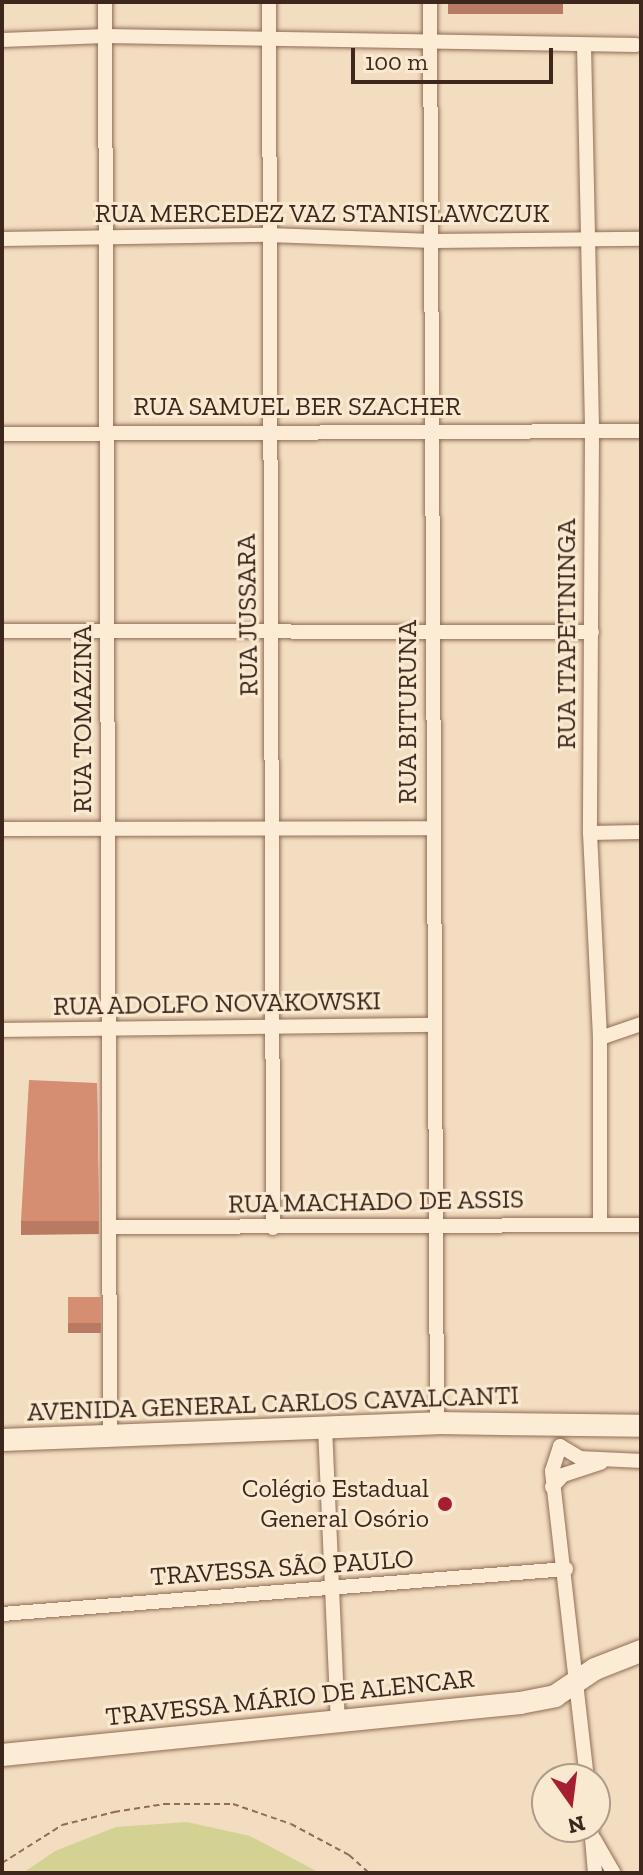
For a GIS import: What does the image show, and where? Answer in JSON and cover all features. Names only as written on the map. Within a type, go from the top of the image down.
[{"type":"main road","name":"AVENIDA GENERAL CARLOS CAVALCANTI","points":[[2,1440],[437,1423],[641,1426]]},
{"type":"main road","points":[[560,1446],[576,1431],[600,1426]]},
{"type":"main road","name":"TRAVESSA MÁRIO DE ALENCAR","points":[[2,1755],[520,1703],[555,1696],[595,1669],[641,1651]]},
{"type":"street","name":"RUA TOMAZINA","points":[[105,2],[108,237],[107,831],[112,1227],[110,1435]]},
{"type":"street","name":"RUA JUSSARA","points":[[269,2],[269,433],[274,829],[269,1030],[273,1228]]},
{"type":"street","name":"RUA BITURUNA","points":[[430,2],[433,241],[429,430],[437,1423]]},
{"type":"street","points":[[2,40],[105,36],[636,45]]},
{"type":"street","name":"RUA ITAPETININGA","points":[[584,45],[592,432],[590,833],[600,1038],[600,1224]]},
{"type":"street","name":"RUA MERCEDEZ VAZ STANISLAWCZUK","points":[[2,239],[268,235],[433,241],[590,237],[641,239]]},
{"type":"street","name":"RUA SAMUEL BER SZACHER","points":[[2,434],[641,431]]},
{"type":"street","points":[[2,631],[433,629],[592,632]]},
{"type":"street","points":[[2,829],[431,828]]},
{"type":"street","points":[[590,833],[641,832]]},
{"type":"street","points":[[600,1038],[641,1024]]},
{"type":"street","name":"RUA ADOLFO NOVAKOWSKI","points":[[2,1030],[269,1030],[432,1025]]},
{"type":"street","name":"RUA MACHADO DE ASSIS","points":[[112,1227],[273,1228],[433,1223],[641,1225]]},
{"type":"street","points":[[325,1427],[338,1721]]},
{"type":"street","points":[[586,1763],[566,1569],[552,1487],[560,1446],[570,1454],[606,1462],[641,1461]]},
{"type":"street","points":[[552,1487],[563,1475],[606,1462]]},
{"type":"street","name":"TRAVESSA SÃO PAULO","points":[[2,1614],[566,1569]]},
{"type":"street","points":[[592,1843],[595,1873]]},
{"type":"street","points":[[598,1843],[614,1873]]},
{"type":"path","points":[[2,1863],[62,1825],[164,1804],[233,1804],[291,1824],[349,1855],[369,1873]]},
{"type":"shaded area","points":[[187,1822],[250,1836],[320,1873],[23,1873],[55,1851],[116,1827]]},
{"type":"building","points":[[29,1080],[97,1083],[99,1221],[21,1221]]},
{"type":"building","points":[[68,1297],[101,1297],[101,1323],[68,1323]]},
{"type":"place","name":"Colégio Estadual General Osório","points":[[445,1504]]}]
